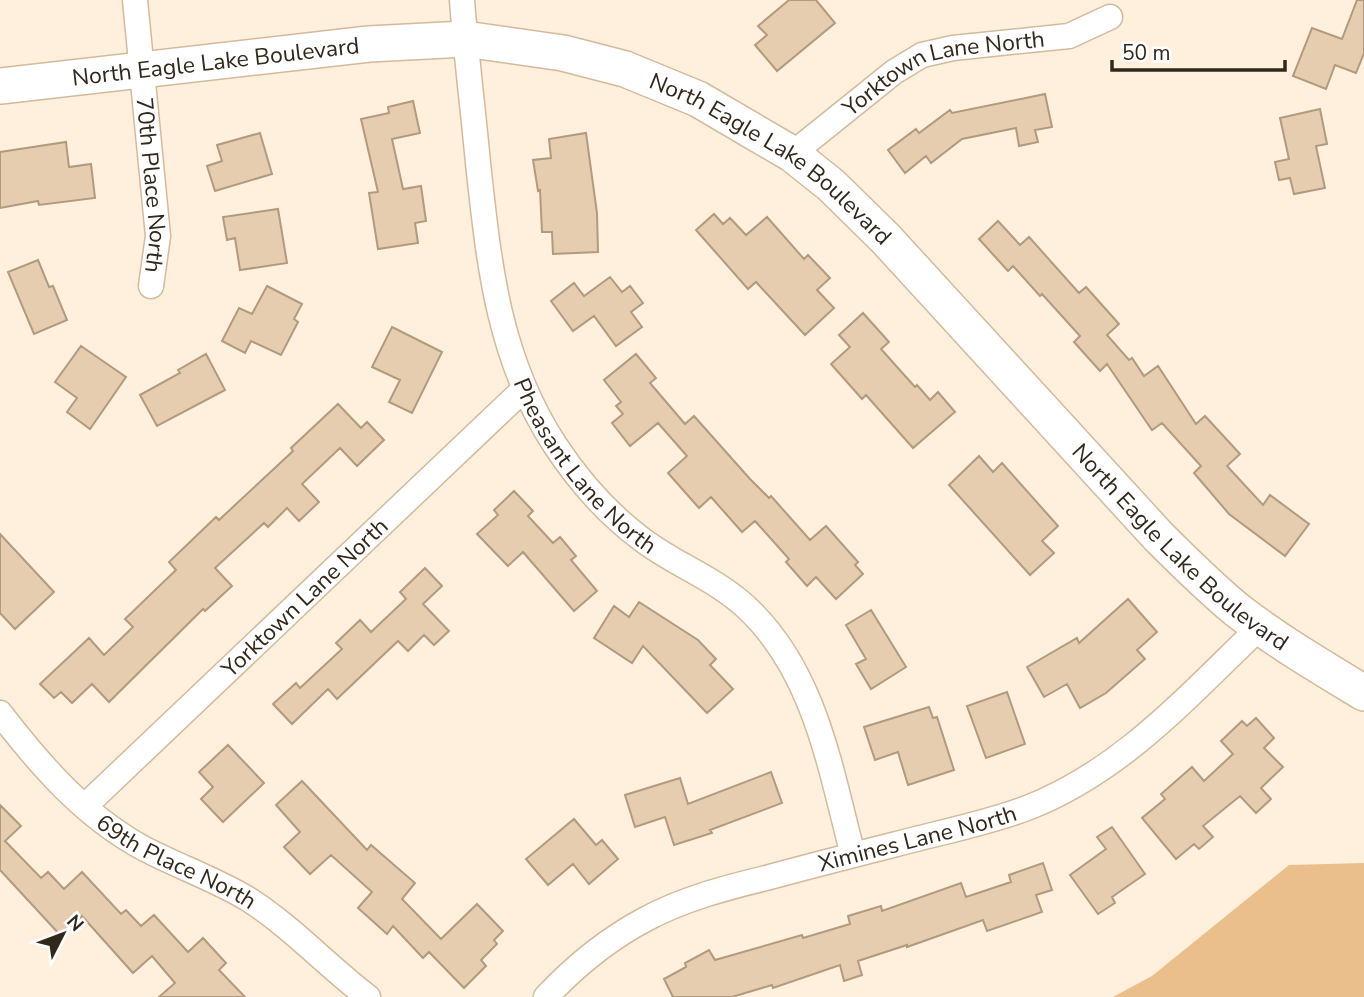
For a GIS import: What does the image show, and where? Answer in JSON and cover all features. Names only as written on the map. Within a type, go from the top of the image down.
[{"type":"street","name":"70th Place North","points":[[135,0],[158,236],[151,286]]},
{"type":"street","name":"Pheasant Lane North","points":[[462,0],[494,289],[513,360],[524,389],[554,443],[596,498],[640,539],[716,583],[746,607],[775,638],[802,684],[821,734],[853,855]]},
{"type":"street","name":"Yorktown Lane North","points":[[792,154],[894,72],[922,55],[953,48],[1069,36],[1110,17]]},
{"type":"street","name":"North Eagle Lake Boulevard","points":[[0,86],[369,44],[465,39],[563,53],[625,69],[698,99],[792,154],[831,185],[886,240],[1158,536],[1202,580],[1294,651],[1364,693]]},
{"type":"street","name":"Yorktown Lane North","points":[[85,806],[524,389]]},
{"type":"street","name":"Ximines Lane North","points":[[546,997],[594,951],[645,919],[670,907],[723,889],[975,824],[1028,808],[1070,788],[1114,762],[1153,729],[1260,627]]},
{"type":"street","name":"69th Place North","points":[[0,713],[52,777],[111,828],[142,847],[247,899],[305,942],[368,997]]},
{"type":"shaded area","points":[[1364,863],[1364,997],[1113,997],[1152,976],[1289,865]]},
{"type":"building","points":[[789,0],[816,0],[835,23],[777,71],[755,45],[767,35],[758,26]]},
{"type":"building","points":[[1357,0],[1364,0],[1364,53],[1356,73],[1335,65],[1326,89],[1293,76],[1312,28],[1342,39]]},
{"type":"building","points":[[1045,94],[1052,127],[1035,130],[1038,142],[1019,146],[1016,128],[962,139],[931,163],[926,156],[905,173],[888,150],[916,129],[919,133],[950,110],[952,113]]},
{"type":"building","points":[[413,101],[420,133],[392,139],[403,189],[421,186],[426,221],[415,223],[418,243],[378,249],[369,193],[378,192],[361,119],[389,113],[388,107]]},
{"type":"building","points":[[1320,109],[1327,144],[1316,146],[1325,188],[1294,194],[1290,178],[1279,180],[1275,162],[1289,159],[1280,118]]},
{"type":"building","points":[[260,133],[272,174],[215,191],[207,166],[222,161],[217,145]]},
{"type":"building","points":[[586,133],[597,213],[598,252],[553,254],[552,232],[542,232],[540,190],[538,191],[533,160],[551,158],[549,139]]},
{"type":"building","points":[[66,142],[69,167],[91,164],[95,198],[39,205],[38,201],[0,208],[0,152]]},
{"type":"building","points":[[278,209],[287,263],[240,270],[235,238],[227,240],[223,217]]},
{"type":"building","points":[[714,214],[723,224],[730,218],[746,235],[767,217],[804,259],[808,255],[830,278],[817,290],[834,308],[805,335],[756,282],[748,289],[696,230]]},
{"type":"building","points":[[998,221],[1020,245],[1029,237],[1079,293],[1086,287],[1119,324],[1107,335],[1129,360],[1132,358],[1144,376],[1158,366],[1196,424],[1205,416],[1240,454],[1227,466],[1263,505],[1270,495],[1309,524],[1285,556],[1229,514],[1194,473],[1201,466],[1162,423],[1152,430],[1107,364],[1100,371],[1074,342],[1080,336],[1042,294],[1040,296],[1013,266],[1008,271],[979,239]]},
{"type":"building","points":[[38,260],[49,287],[53,286],[67,320],[34,334],[8,272]]},
{"type":"building","points":[[610,277],[622,292],[630,286],[643,303],[631,312],[642,327],[616,346],[594,316],[573,331],[551,301],[574,283],[584,296]]},
{"type":"building","points":[[267,286],[302,304],[294,319],[298,322],[281,355],[251,341],[245,353],[222,341],[239,308],[252,314]]},
{"type":"building","points":[[863,313],[889,342],[881,349],[915,387],[917,385],[930,400],[938,392],[955,412],[913,448],[866,395],[862,399],[831,364],[850,347],[839,335]]},
{"type":"building","points":[[392,327],[442,352],[412,413],[389,402],[400,380],[372,367]]},
{"type":"building","points":[[81,346],[126,377],[90,429],[67,412],[77,398],[55,382]]},
{"type":"building","points":[[206,354],[225,390],[157,426],[140,395],[180,373],[178,370]]},
{"type":"building","points":[[636,354],[656,378],[650,383],[685,424],[694,416],[750,479],[769,498],[771,496],[810,540],[826,526],[858,562],[855,565],[863,574],[836,599],[816,577],[807,586],[786,562],[789,559],[755,521],[742,532],[711,497],[699,508],[668,473],[687,456],[658,423],[630,446],[612,423],[623,414],[616,406],[621,402],[604,380]]},
{"type":"building","points":[[338,404],[361,428],[367,422],[384,440],[357,466],[340,448],[302,484],[319,502],[299,521],[287,508],[268,527],[264,523],[215,568],[232,586],[205,611],[203,609],[109,702],[92,684],[72,703],[61,692],[54,698],[40,684],[89,638],[104,655],[133,627],[125,619],[176,570],[169,562],[216,517],[219,520],[293,451],[291,448]]},
{"type":"building","points":[[979,456],[993,472],[1002,463],[1058,526],[1042,541],[1054,553],[1030,575],[949,485]]},
{"type":"building","points":[[514,491],[533,511],[528,516],[553,543],[560,537],[576,556],[571,560],[597,591],[574,611],[523,552],[508,566],[477,534],[498,515],[494,510]]},
{"type":"building","points":[[0,534],[54,592],[15,629],[0,613]]},
{"type":"building","points":[[425,568],[442,586],[423,604],[449,631],[434,645],[424,635],[408,651],[398,641],[337,699],[328,689],[292,724],[273,704],[296,683],[300,688],[342,649],[336,643],[360,620],[371,632],[406,599],[400,592]]},
{"type":"building","points":[[1128,599],[1157,632],[1137,650],[1145,659],[1106,693],[1080,708],[1067,684],[1044,697],[1027,667],[1077,638],[1079,643]]},
{"type":"building","points":[[639,602],[698,640],[716,659],[710,665],[733,689],[707,713],[643,646],[632,663],[594,638],[614,606],[629,617]]},
{"type":"building","points":[[871,610],[906,667],[871,689],[856,664],[866,659],[846,625]]},
{"type":"building","points":[[1007,692],[1025,744],[986,758],[967,706]]},
{"type":"building","points":[[929,707],[933,718],[937,717],[954,770],[908,785],[898,752],[875,760],[864,727]]},
{"type":"building","points":[[1256,718],[1274,738],[1264,748],[1283,767],[1261,788],[1271,799],[1256,813],[1240,796],[1203,826],[1213,837],[1199,849],[1194,844],[1176,859],[1142,818],[1165,799],[1161,794],[1192,767],[1204,781],[1233,754],[1221,741],[1242,721],[1247,726]]},
{"type":"building","points":[[228,745],[264,783],[223,822],[201,799],[213,787],[199,772]]},
{"type":"building","points":[[771,772],[782,803],[710,830],[712,833],[674,845],[665,817],[635,827],[625,795],[680,778],[688,804]]},
{"type":"building","points":[[302,781],[367,850],[371,845],[415,883],[402,899],[441,939],[477,904],[503,931],[494,940],[497,944],[481,960],[486,966],[464,988],[429,952],[423,958],[393,926],[387,934],[358,908],[372,892],[331,855],[310,874],[284,847],[300,832],[276,805]]},
{"type":"building","points":[[0,805],[21,826],[5,841],[41,878],[48,872],[64,889],[82,872],[121,914],[126,910],[141,926],[154,915],[188,952],[203,938],[226,963],[219,970],[245,997],[159,997],[175,983],[152,956],[133,973],[82,916],[61,936],[0,870]]},
{"type":"building","points":[[574,819],[596,845],[602,840],[618,859],[589,884],[573,864],[548,885],[526,859]]},
{"type":"building","points":[[1112,827],[1145,874],[1112,897],[1115,903],[1098,914],[1070,875],[1106,849],[1097,837]]},
{"type":"building","points":[[1043,863],[1052,890],[1036,895],[1042,912],[987,931],[983,920],[858,961],[862,975],[844,981],[840,965],[773,988],[772,985],[732,997],[673,997],[664,979],[709,950],[715,960],[802,935],[803,938],[850,924],[848,916],[881,906],[882,911],[961,883],[966,897],[1011,882],[1009,875]]}]
